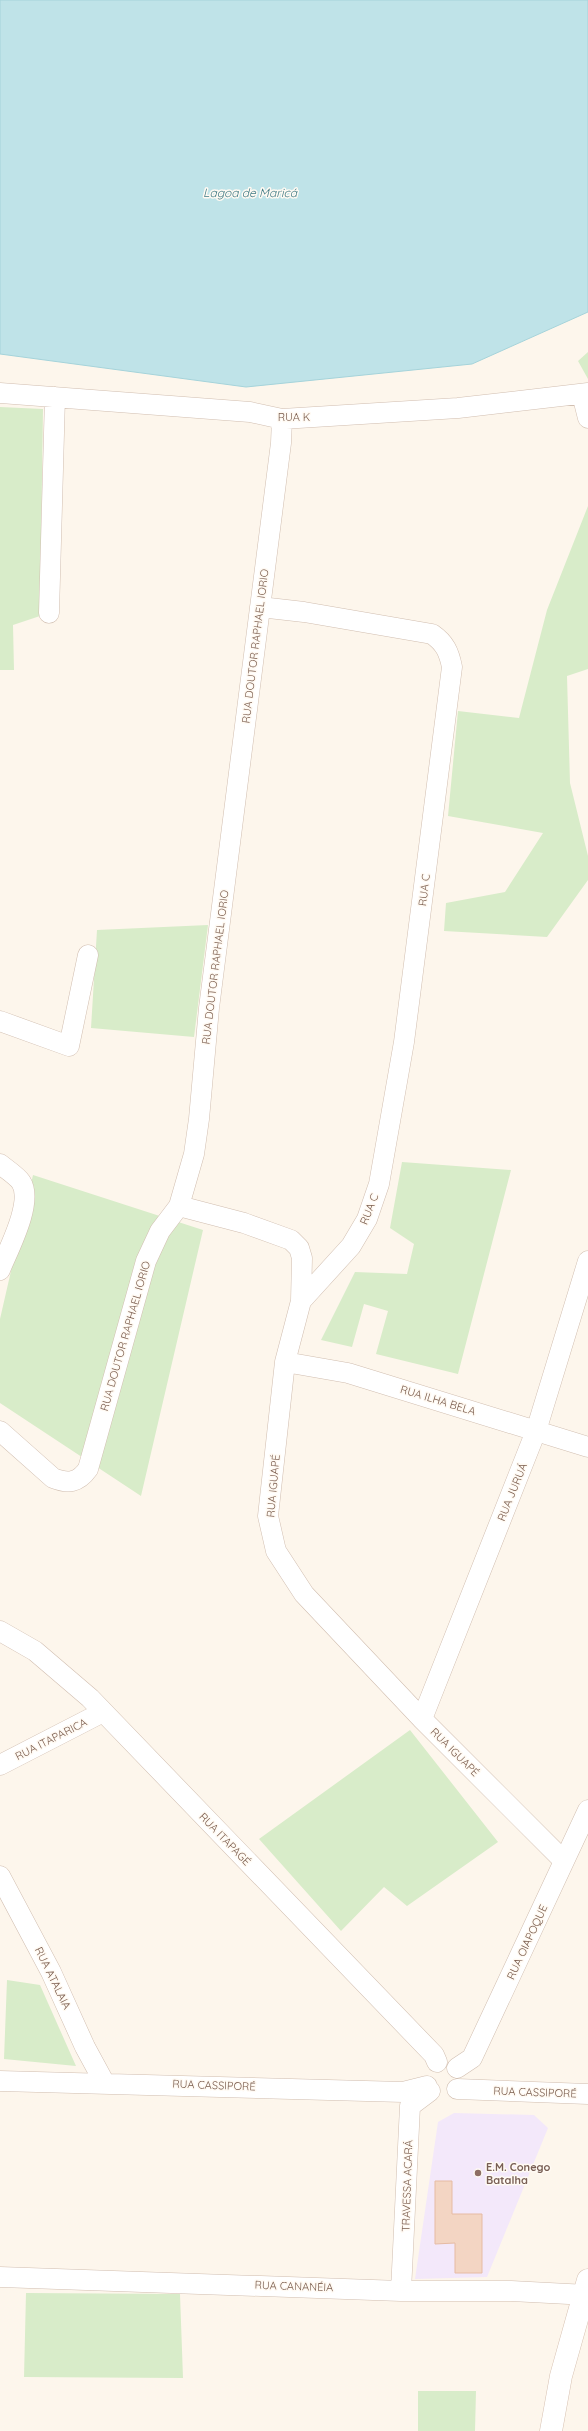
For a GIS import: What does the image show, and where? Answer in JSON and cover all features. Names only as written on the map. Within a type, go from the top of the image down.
[{"type":"main road","points":[[551,2431],[561,2376],[586,2290]]},
{"type":"street","name":"RUA K","points":[[0,393],[250,412],[282,419],[458,408],[585,394]]},
{"type":"street","points":[[585,394],[588,418]]},
{"type":"street","points":[[49,613],[55,397]]},
{"type":"street","name":"RUA DOUTOR RAPHAEL IORIO","points":[[0,1431],[53,1478],[62,1482],[71,1482],[82,1477],[88,1469],[146,1261],[160,1231],[179,1206],[194,1154],[199,1119],[208,1008],[260,607],[282,419]]},
{"type":"street","name":"RUA C","points":[[260,607],[304,612],[432,634],[441,641],[450,653],[452,667],[404,1042],[379,1184],[367,1219],[351,1246],[302,1301]]},
{"type":"street","points":[[0,1021],[69,1046],[88,955]]},
{"type":"street","points":[[0,1164],[21,1182],[24,1201],[24,1208],[0,1270]]},
{"type":"street","name":"RUA IGUAPÉ","points":[[179,1206],[244,1223],[291,1240],[299,1248],[302,1258],[302,1301],[285,1362],[268,1516],[276,1551],[304,1594],[422,1719],[564,1861]]},
{"type":"street","name":"RUA JURUÁ","points":[[422,1719],[536,1431],[588,1261]]},
{"type":"street","name":"RUA ILHA BELA","points":[[285,1362],[348,1373],[588,1448]]},
{"type":"street","name":"RUA ITAPAGÉ","points":[[0,1631],[35,1651],[90,1698],[434,2055],[437,2062]]},
{"type":"street","name":"RUA ITAPARICA","points":[[0,1765],[103,1712]]},
{"type":"street","name":"RUA OIAPOQUE","points":[[458,2068],[472,2058],[588,1810]]},
{"type":"street","name":"RUA ATALAIA","points":[[0,1876],[51,1972],[85,2047],[104,2082]]},
{"type":"street","points":[[428,2089],[425,2074],[428,2069],[437,2062],[448,2061],[458,2068],[461,2079],[457,2089]]},
{"type":"street","name":"RUA CASSIPORÉ","points":[[0,2081],[104,2082],[403,2092],[428,2089],[435,2094],[447,2096],[457,2089],[588,2094]]},
{"type":"street","name":"TRAVESSA ACARÁ","points":[[401,2291],[410,2106],[428,2089]]},
{"type":"street","name":"RUA CANANÉIA","points":[[0,2277],[401,2291],[586,2290]]},
{"type":"shaded area","points":[[454,2113],[534,2115],[548,2128],[487,2277],[415,2279],[438,2122]]},
{"type":"green space","points":[[588,352],[588,379],[578,361]]},
{"type":"green space","points":[[0,407],[43,409],[40,616],[13,625],[14,670],[0,670]]},
{"type":"green space","points":[[588,506],[588,669],[567,676],[570,783],[588,856],[588,880],[547,937],[444,931],[446,903],[505,892],[543,833],[448,816],[458,711],[519,718],[547,610]]},
{"type":"green space","points":[[208,925],[194,1037],[91,1028],[97,930]]},
{"type":"green space","points":[[402,1162],[511,1170],[458,1374],[376,1354],[388,1311],[364,1304],[352,1347],[321,1340],[355,1272],[407,1274],[414,1244],[390,1228]]},
{"type":"green space","points":[[33,1175],[203,1230],[141,1496],[0,1403],[0,1319]]},
{"type":"green space","points":[[410,1730],[498,1842],[407,1906],[384,1887],[341,1931],[259,1839]]},
{"type":"green space","points":[[7,1980],[40,1985],[76,2066],[4,2059]]},
{"type":"green space","points":[[26,2293],[180,2294],[183,2378],[24,2377]]},
{"type":"green space","points":[[418,2391],[476,2391],[475,2431],[418,2431]]},
{"type":"water","name":"Lagoa de Maricá","points":[[0,0],[588,0],[588,312],[472,364],[246,387],[0,354]]},
{"type":"building","points":[[435,2181],[452,2181],[452,2214],[482,2214],[482,2273],[455,2273],[455,2243],[435,2244]]},
{"type":"place","name":"E.M. Conego Batalha","points":[[478,2173]]}]
